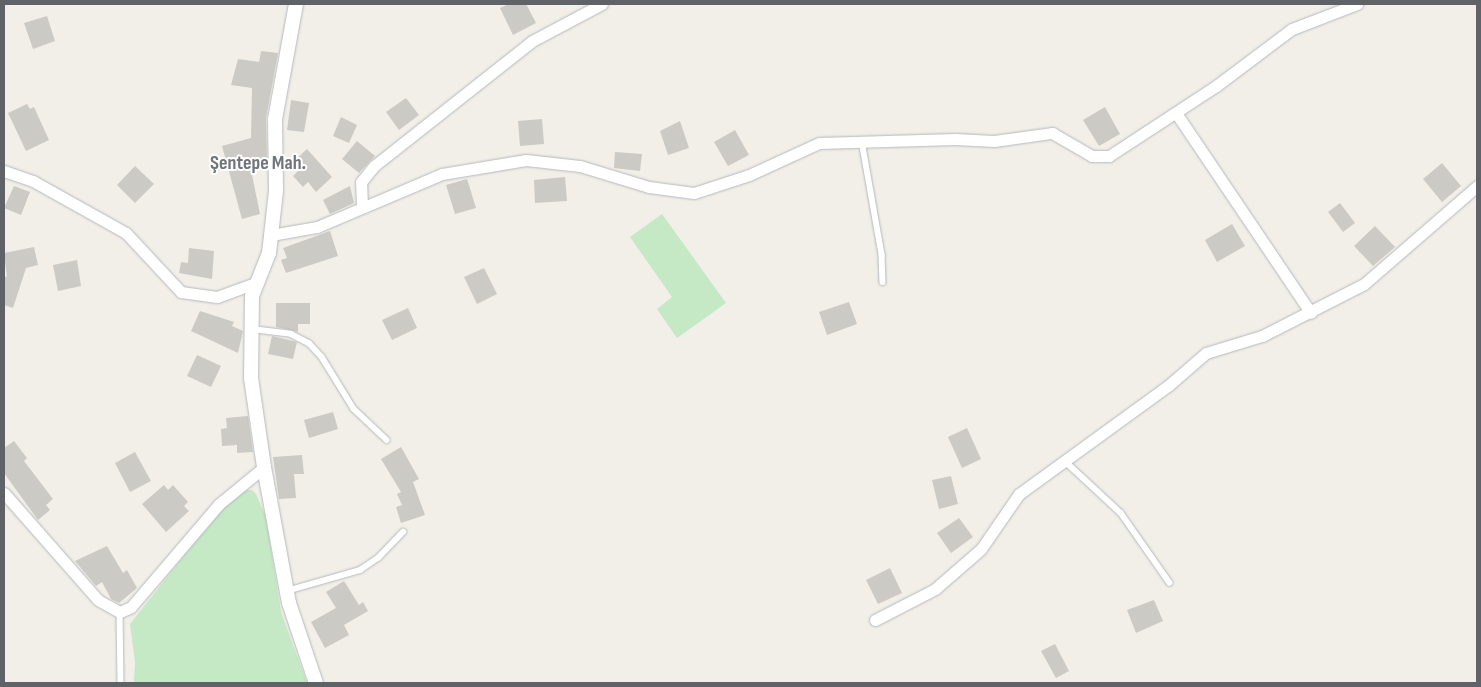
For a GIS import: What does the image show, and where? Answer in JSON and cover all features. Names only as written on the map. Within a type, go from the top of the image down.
[{"type":"street","points":[[296,4],[275,119],[276,191],[269,253],[252,296],[252,378],[264,467],[287,591],[316,683]]},
{"type":"street","points":[[362,207],[361,182],[374,166],[532,41],[602,4]]},
{"type":"street","points":[[271,235],[317,227],[442,174],[526,160],[580,166],[649,187],[694,193],[749,176],[819,144],[862,141],[994,141],[1052,133],[1092,156],[1109,156],[1176,113],[1292,29],[1357,4]]},
{"type":"street","points":[[1176,113],[1311,313]]},
{"type":"street","points":[[4,172],[33,181],[126,233],[181,292],[217,297],[258,282]]},
{"type":"street","points":[[875,620],[935,589],[981,549],[1019,494],[1169,385],[1206,353],[1262,336],[1311,313],[1364,284],[1477,186]]},
{"type":"street","points":[[4,493],[98,600],[120,612],[131,608],[219,504],[264,467]]},
{"type":"lane","points":[[862,141],[882,255],[883,282]]},
{"type":"lane","points":[[252,329],[291,334],[309,343],[322,357],[354,409],[387,440]]},
{"type":"lane","points":[[1064,462],[1121,513],[1170,583]]},
{"type":"lane","points":[[287,591],[360,570],[378,558],[403,532]]},
{"type":"lane","points":[[120,612],[121,683]]},
{"type":"green space","points":[[662,214],[726,303],[677,338],[657,309],[672,297],[630,237]]},
{"type":"green space","points":[[243,490],[252,490],[256,494],[266,517],[281,612],[307,683],[134,683],[135,662],[130,624],[216,515]]},
{"type":"building","points":[[509,4],[526,4],[536,23],[513,35],[500,8]]},
{"type":"building","points":[[47,16],[55,41],[33,49],[24,23]]},
{"type":"building","points":[[261,51],[278,53],[266,118],[267,165],[250,165],[260,214],[242,219],[222,146],[251,138],[252,88],[231,85],[238,59],[259,62]]},
{"type":"building","points":[[406,98],[419,115],[399,130],[386,112]]},
{"type":"building","points":[[291,100],[309,103],[304,132],[287,130]]},
{"type":"building","points":[[27,104],[30,109],[34,107],[49,140],[26,151],[8,113]]},
{"type":"building","points":[[1105,107],[1120,134],[1099,146],[1083,120]]},
{"type":"building","points":[[341,117],[357,125],[349,143],[333,136]]},
{"type":"building","points":[[542,119],[544,144],[520,146],[518,121]]},
{"type":"building","points":[[680,121],[689,148],[668,155],[660,131]]},
{"type":"building","points":[[735,130],[749,155],[728,166],[714,142]]},
{"type":"building","points":[[357,141],[375,156],[359,173],[342,159]]},
{"type":"building","points":[[307,149],[332,177],[316,192],[308,182],[303,187],[293,176],[298,171],[291,164]]},
{"type":"building","points":[[615,152],[642,154],[640,171],[614,168]]},
{"type":"building","points":[[1442,163],[1461,186],[1442,202],[1423,179]]},
{"type":"building","points":[[135,166],[154,184],[135,203],[117,185]]},
{"type":"building","points":[[565,177],[567,201],[535,203],[534,180]]},
{"type":"building","points":[[467,179],[476,208],[455,214],[446,185]]},
{"type":"building","points":[[14,186],[30,192],[21,215],[4,208]]},
{"type":"building","points":[[350,186],[354,203],[330,214],[323,200]]},
{"type":"building","points":[[1340,203],[1355,223],[1343,232],[1328,212]]},
{"type":"building","points":[[1232,224],[1245,246],[1217,262],[1205,240]]},
{"type":"building","points":[[1375,226],[1395,247],[1373,266],[1354,246]]},
{"type":"building","points":[[330,231],[338,256],[286,273],[281,260],[287,258],[283,248]]},
{"type":"building","points":[[34,247],[38,265],[26,268],[13,308],[4,305],[4,276],[7,277],[4,253]]},
{"type":"building","points":[[189,248],[214,251],[212,279],[179,273],[181,262],[188,263]]},
{"type":"building","points":[[77,260],[81,286],[58,291],[53,265]]},
{"type":"building","points":[[484,268],[497,294],[477,304],[464,277]]},
{"type":"building","points":[[849,302],[857,324],[827,335],[819,312]]},
{"type":"building","points":[[276,303],[310,303],[310,324],[298,324],[298,332],[276,327]]},
{"type":"building","points":[[408,308],[417,328],[392,340],[382,320]]},
{"type":"building","points":[[200,311],[234,322],[232,326],[243,331],[238,353],[191,331]]},
{"type":"building","points":[[272,336],[297,342],[293,359],[268,354]]},
{"type":"building","points":[[197,355],[221,366],[211,387],[187,376]]},
{"type":"building","points":[[333,412],[338,429],[309,438],[304,420]]},
{"type":"building","points":[[248,416],[253,452],[237,453],[237,445],[222,446],[221,429],[227,428],[226,418]]},
{"type":"building","points":[[967,428],[981,459],[962,468],[948,437]]},
{"type":"building","points":[[14,441],[27,458],[24,461],[53,499],[46,505],[50,510],[38,520],[4,473],[4,448]]},
{"type":"building","points":[[401,447],[419,479],[413,482],[425,515],[401,523],[396,507],[402,505],[397,494],[401,492],[381,459]]},
{"type":"building","points":[[135,452],[151,481],[130,492],[115,463]]},
{"type":"building","points":[[302,455],[304,474],[294,474],[296,498],[279,499],[273,457]]},
{"type":"building","points":[[951,476],[958,504],[939,509],[932,480]]},
{"type":"building","points":[[164,485],[168,490],[173,485],[188,502],[184,506],[189,511],[166,532],[142,504]]},
{"type":"building","points":[[959,518],[973,537],[951,553],[937,533]]},
{"type":"building","points":[[107,546],[123,573],[127,570],[137,588],[119,603],[111,599],[102,582],[96,586],[75,561]]},
{"type":"building","points":[[890,568],[902,593],[878,604],[866,580]]},
{"type":"building","points":[[344,581],[359,605],[363,602],[368,611],[344,625],[349,635],[325,648],[311,622],[336,608],[326,592]]},
{"type":"building","points":[[1154,600],[1163,621],[1136,633],[1127,610]]},
{"type":"building","points":[[1055,644],[1069,671],[1056,678],[1041,651]]},
{"type":"district","name":"Şentepe Mah.","points":[[258,163]]}]
